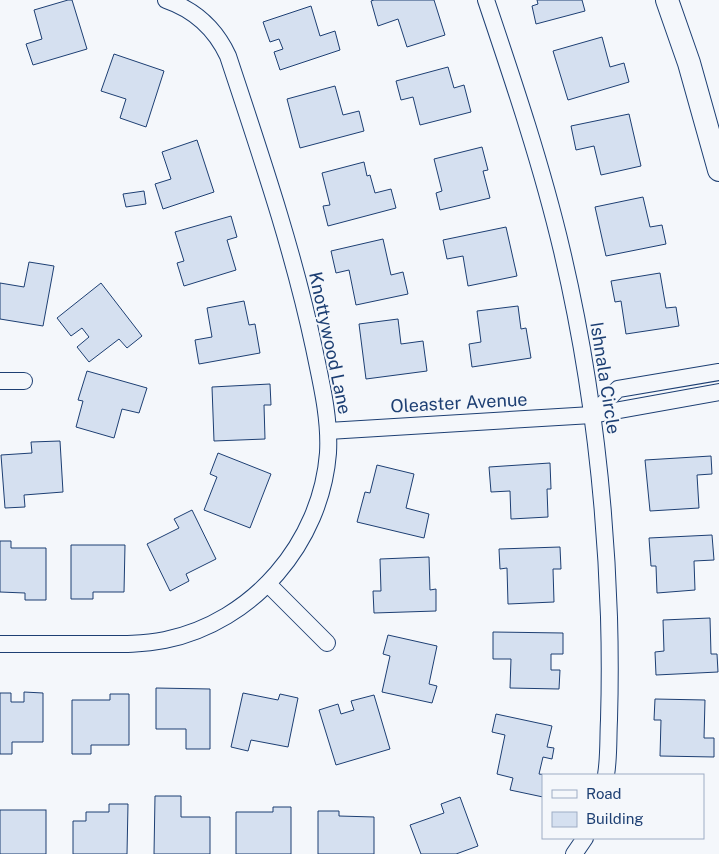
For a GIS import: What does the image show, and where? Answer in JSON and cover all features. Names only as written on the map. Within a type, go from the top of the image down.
[{"type":"street","name":"Knottywood Lane","points":[[0,644],[136,644],[165,640],[194,632],[220,620],[245,604],[268,584],[287,562],[303,537],[315,511],[323,483],[328,453],[328,430],[307,315],[286,236],[228,56],[216,35],[198,17],[177,4],[166,0]]},
{"type":"street","name":"Ishnala Circle","points":[[486,0],[539,166],[562,251],[580,337],[601,488],[608,576],[610,664],[606,774]]},
{"type":"street","points":[[667,0],[688,63],[719,170]]},
{"type":"street","points":[[592,415],[618,389],[719,372]]},
{"type":"street","points":[[0,381],[24,382]]},
{"type":"street","name":"Oleaster Avenue","points":[[328,430],[592,415],[719,392]]},
{"type":"street","points":[[268,584],[327,643]]},
{"type":"street","points":[[574,854],[585,839]]},
{"type":"building","points":[[72,0],[87,49],[33,65],[26,44],[42,39],[34,10]]},
{"type":"building","points":[[434,0],[445,35],[407,47],[398,19],[378,26],[371,1]]},
{"type":"building","points":[[537,0],[582,0],[585,11],[536,24],[532,6],[538,4]]},
{"type":"building","points":[[311,6],[320,36],[335,31],[340,50],[280,70],[274,52],[283,49],[279,39],[270,42],[263,22]]},
{"type":"building","points":[[602,37],[610,67],[624,63],[629,82],[568,100],[553,51]]},
{"type":"building","points":[[114,54],[164,71],[146,127],[120,118],[126,99],[101,91]]},
{"type":"building","points":[[448,67],[454,88],[464,85],[471,112],[420,125],[413,97],[401,100],[396,81]]},
{"type":"building","points":[[335,86],[343,115],[359,111],[364,131],[300,148],[287,99]]},
{"type":"building","points":[[629,114],[641,166],[601,175],[594,146],[576,150],[571,126]]},
{"type":"building","points":[[197,140],[214,192],[163,209],[155,184],[171,179],[162,152]]},
{"type":"building","points":[[482,147],[488,170],[483,171],[490,198],[440,210],[436,193],[442,191],[434,159]]},
{"type":"building","points":[[364,162],[367,176],[370,175],[375,193],[391,189],[396,208],[328,226],[323,206],[330,205],[322,173]]},
{"type":"building","points":[[144,191],[146,204],[126,207],[123,194]]},
{"type":"building","points":[[643,197],[650,227],[662,225],[666,244],[606,256],[595,207]]},
{"type":"building","points":[[231,216],[237,237],[227,240],[236,270],[184,286],[177,263],[184,261],[175,232]]},
{"type":"building","points":[[506,227],[517,276],[468,286],[463,256],[447,259],[443,240]]},
{"type":"building","points":[[383,239],[391,275],[403,272],[408,294],[356,305],[349,270],[336,273],[331,251]]},
{"type":"building","points":[[29,262],[54,266],[43,326],[0,319],[0,283],[24,287]]},
{"type":"building","points":[[660,273],[666,308],[676,307],[679,326],[626,334],[621,301],[615,302],[611,281]]},
{"type":"building","points":[[101,283],[142,336],[127,348],[119,339],[89,362],[77,347],[89,337],[82,328],[71,336],[57,318]]},
{"type":"building","points":[[244,301],[249,325],[255,324],[260,353],[199,364],[195,340],[212,337],[207,308]]},
{"type":"building","points":[[518,306],[521,329],[526,328],[531,358],[472,367],[469,344],[481,342],[477,311]]},
{"type":"building","points":[[398,319],[401,344],[423,341],[427,371],[366,379],[359,324]]},
{"type":"building","points":[[87,371],[147,388],[139,413],[122,409],[114,438],[76,427],[83,401],[78,400]]},
{"type":"building","points":[[270,384],[271,405],[264,405],[265,439],[214,441],[212,387]]},
{"type":"building","points":[[60,441],[63,492],[24,495],[25,507],[5,508],[1,455],[32,453],[31,442]]},
{"type":"building","points":[[218,453],[271,474],[250,528],[204,510],[217,477],[210,474]]},
{"type":"building","points":[[711,456],[712,474],[697,475],[699,508],[650,511],[645,460]]},
{"type":"building","points":[[550,463],[551,489],[547,489],[548,517],[511,519],[510,491],[491,492],[489,467]]},
{"type":"building","points":[[377,465],[414,474],[406,508],[429,514],[424,538],[357,522],[365,492],[370,493]]},
{"type":"building","points":[[192,510],[216,559],[186,574],[189,581],[170,591],[147,544],[179,528],[174,519]]},
{"type":"building","points":[[712,535],[714,560],[694,561],[695,590],[657,593],[656,566],[651,566],[649,538]]},
{"type":"building","points":[[0,541],[11,541],[11,548],[46,548],[46,600],[25,600],[25,593],[0,592]]},
{"type":"building","points":[[71,545],[125,545],[124,592],[93,592],[93,599],[71,599]]},
{"type":"building","points":[[560,547],[561,569],[553,569],[554,602],[508,604],[507,568],[500,569],[499,549]]},
{"type":"building","points":[[429,557],[430,590],[436,589],[436,611],[374,613],[373,591],[381,591],[380,559]]},
{"type":"building","points":[[710,618],[711,654],[717,654],[718,672],[656,675],[655,652],[664,651],[663,620]]},
{"type":"building","points":[[493,632],[563,633],[563,654],[551,654],[551,670],[560,670],[559,689],[510,688],[511,659],[493,659]]},
{"type":"building","points":[[388,635],[437,646],[429,684],[437,686],[432,703],[382,692],[390,656],[383,654]]},
{"type":"building","points":[[156,688],[210,689],[210,749],[186,749],[186,729],[156,729]]},
{"type":"building","points":[[24,692],[43,693],[43,742],[12,742],[12,754],[0,754],[0,693],[11,693],[11,702],[24,702]]},
{"type":"building","points":[[243,693],[278,700],[280,694],[298,698],[288,747],[251,740],[248,751],[231,747]]},
{"type":"building","points":[[110,694],[129,694],[129,745],[91,745],[91,754],[72,754],[72,700],[110,700]]},
{"type":"building","points":[[374,695],[390,749],[336,765],[319,710],[338,704],[341,714],[354,710],[351,701]]},
{"type":"building","points":[[655,699],[705,700],[704,738],[714,738],[714,757],[660,756],[661,720],[654,720]]},
{"type":"building","points":[[496,714],[552,726],[547,747],[554,748],[552,759],[543,757],[539,774],[542,774],[542,797],[510,790],[513,778],[497,774],[505,735],[492,732]]},
{"type":"building","points":[[155,796],[181,796],[181,817],[210,817],[210,854],[154,854]]},
{"type":"building","points":[[460,797],[478,846],[456,854],[421,854],[410,825],[444,813],[441,804]]},
{"type":"building","points":[[109,804],[128,804],[127,854],[73,854],[73,821],[86,821],[86,812],[109,812]]},
{"type":"building","points":[[273,807],[291,807],[291,854],[236,854],[236,812],[273,812]]},
{"type":"building","points":[[0,810],[46,810],[46,854],[0,854]]},
{"type":"building","points":[[318,811],[339,811],[339,816],[374,817],[374,854],[318,854]]}]
